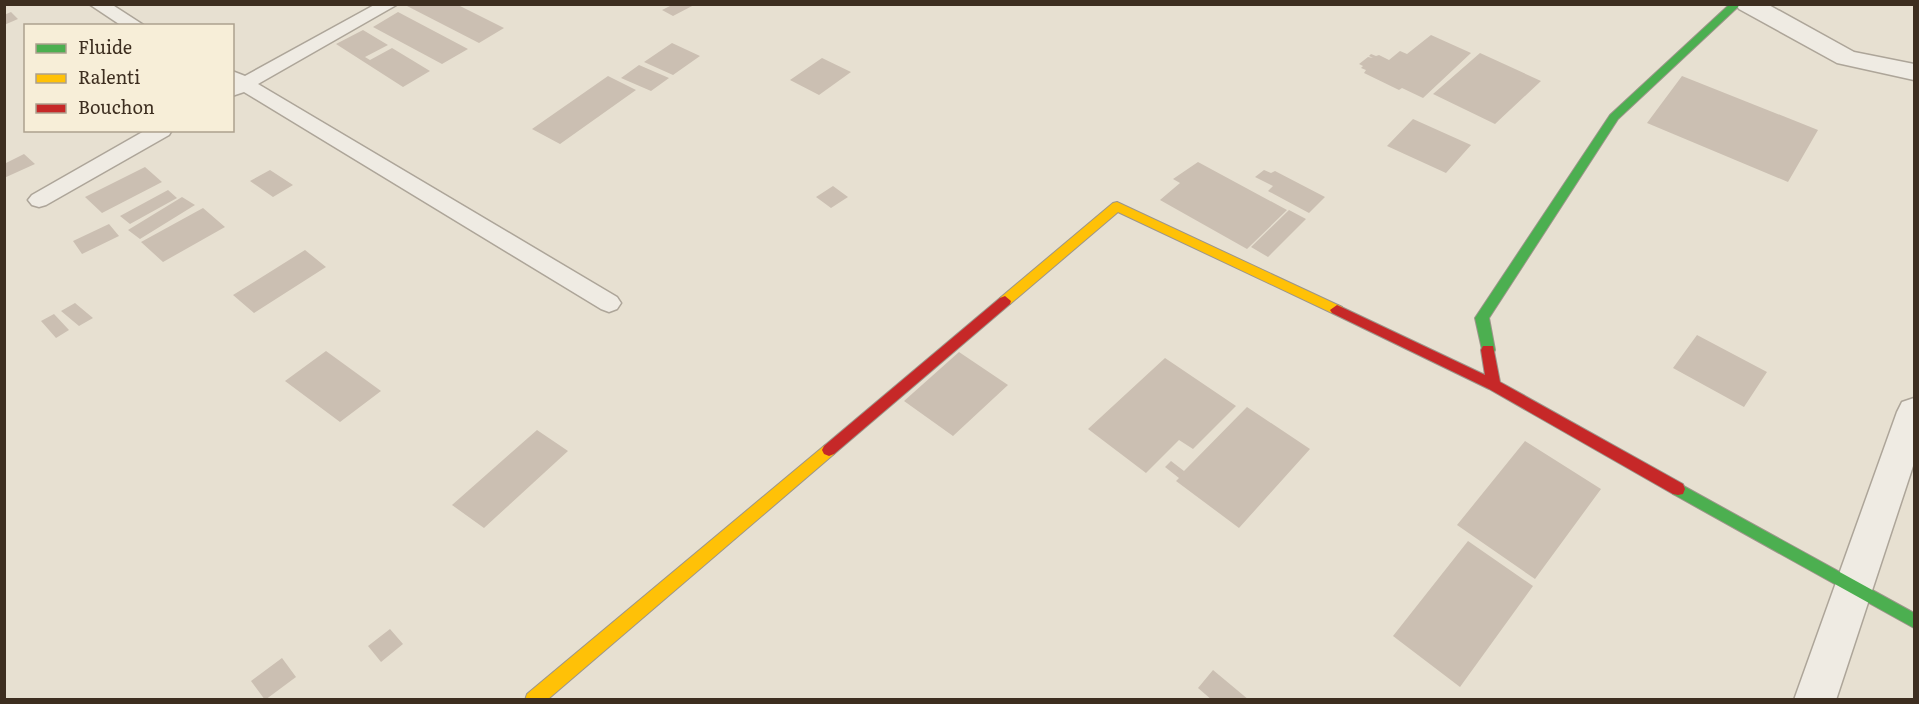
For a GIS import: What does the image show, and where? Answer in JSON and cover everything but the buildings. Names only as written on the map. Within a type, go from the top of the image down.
[{"type":"street","points":[[1494,385],[1482,318],[1614,117],[1736,4]]},
{"type":"street","points":[[1748,4],[1846,58],[1914,72]]},
{"type":"street","points":[[533,699],[1116,206],[1494,385],[1914,621]]},
{"type":"street","points":[[1815,699],[1914,412]]},
{"type":"lane","points":[[97,4],[132,24]]},
{"type":"lane","points":[[237,84],[390,4]]},
{"type":"lane","points":[[237,84],[609,303]]},
{"type":"lane","points":[[39,200],[158,132]]},
{"type":"traffic: fast","points":[[1488,350],[1482,318],[1614,117],[1736,4]]},
{"type":"traffic: fast","points":[[1678,489],[1914,621]]},
{"type":"traffic: slow","points":[[1005,301],[1117,206],[1337,310]]},
{"type":"traffic: slow","points":[[533,700],[829,450]]},
{"type":"traffic: jam","points":[[829,450],[1005,301]]},
{"type":"traffic: jam","points":[[1337,310],[1494,385]]},
{"type":"traffic: jam","points":[[1488,350],[1494,385],[1678,489]]}]
